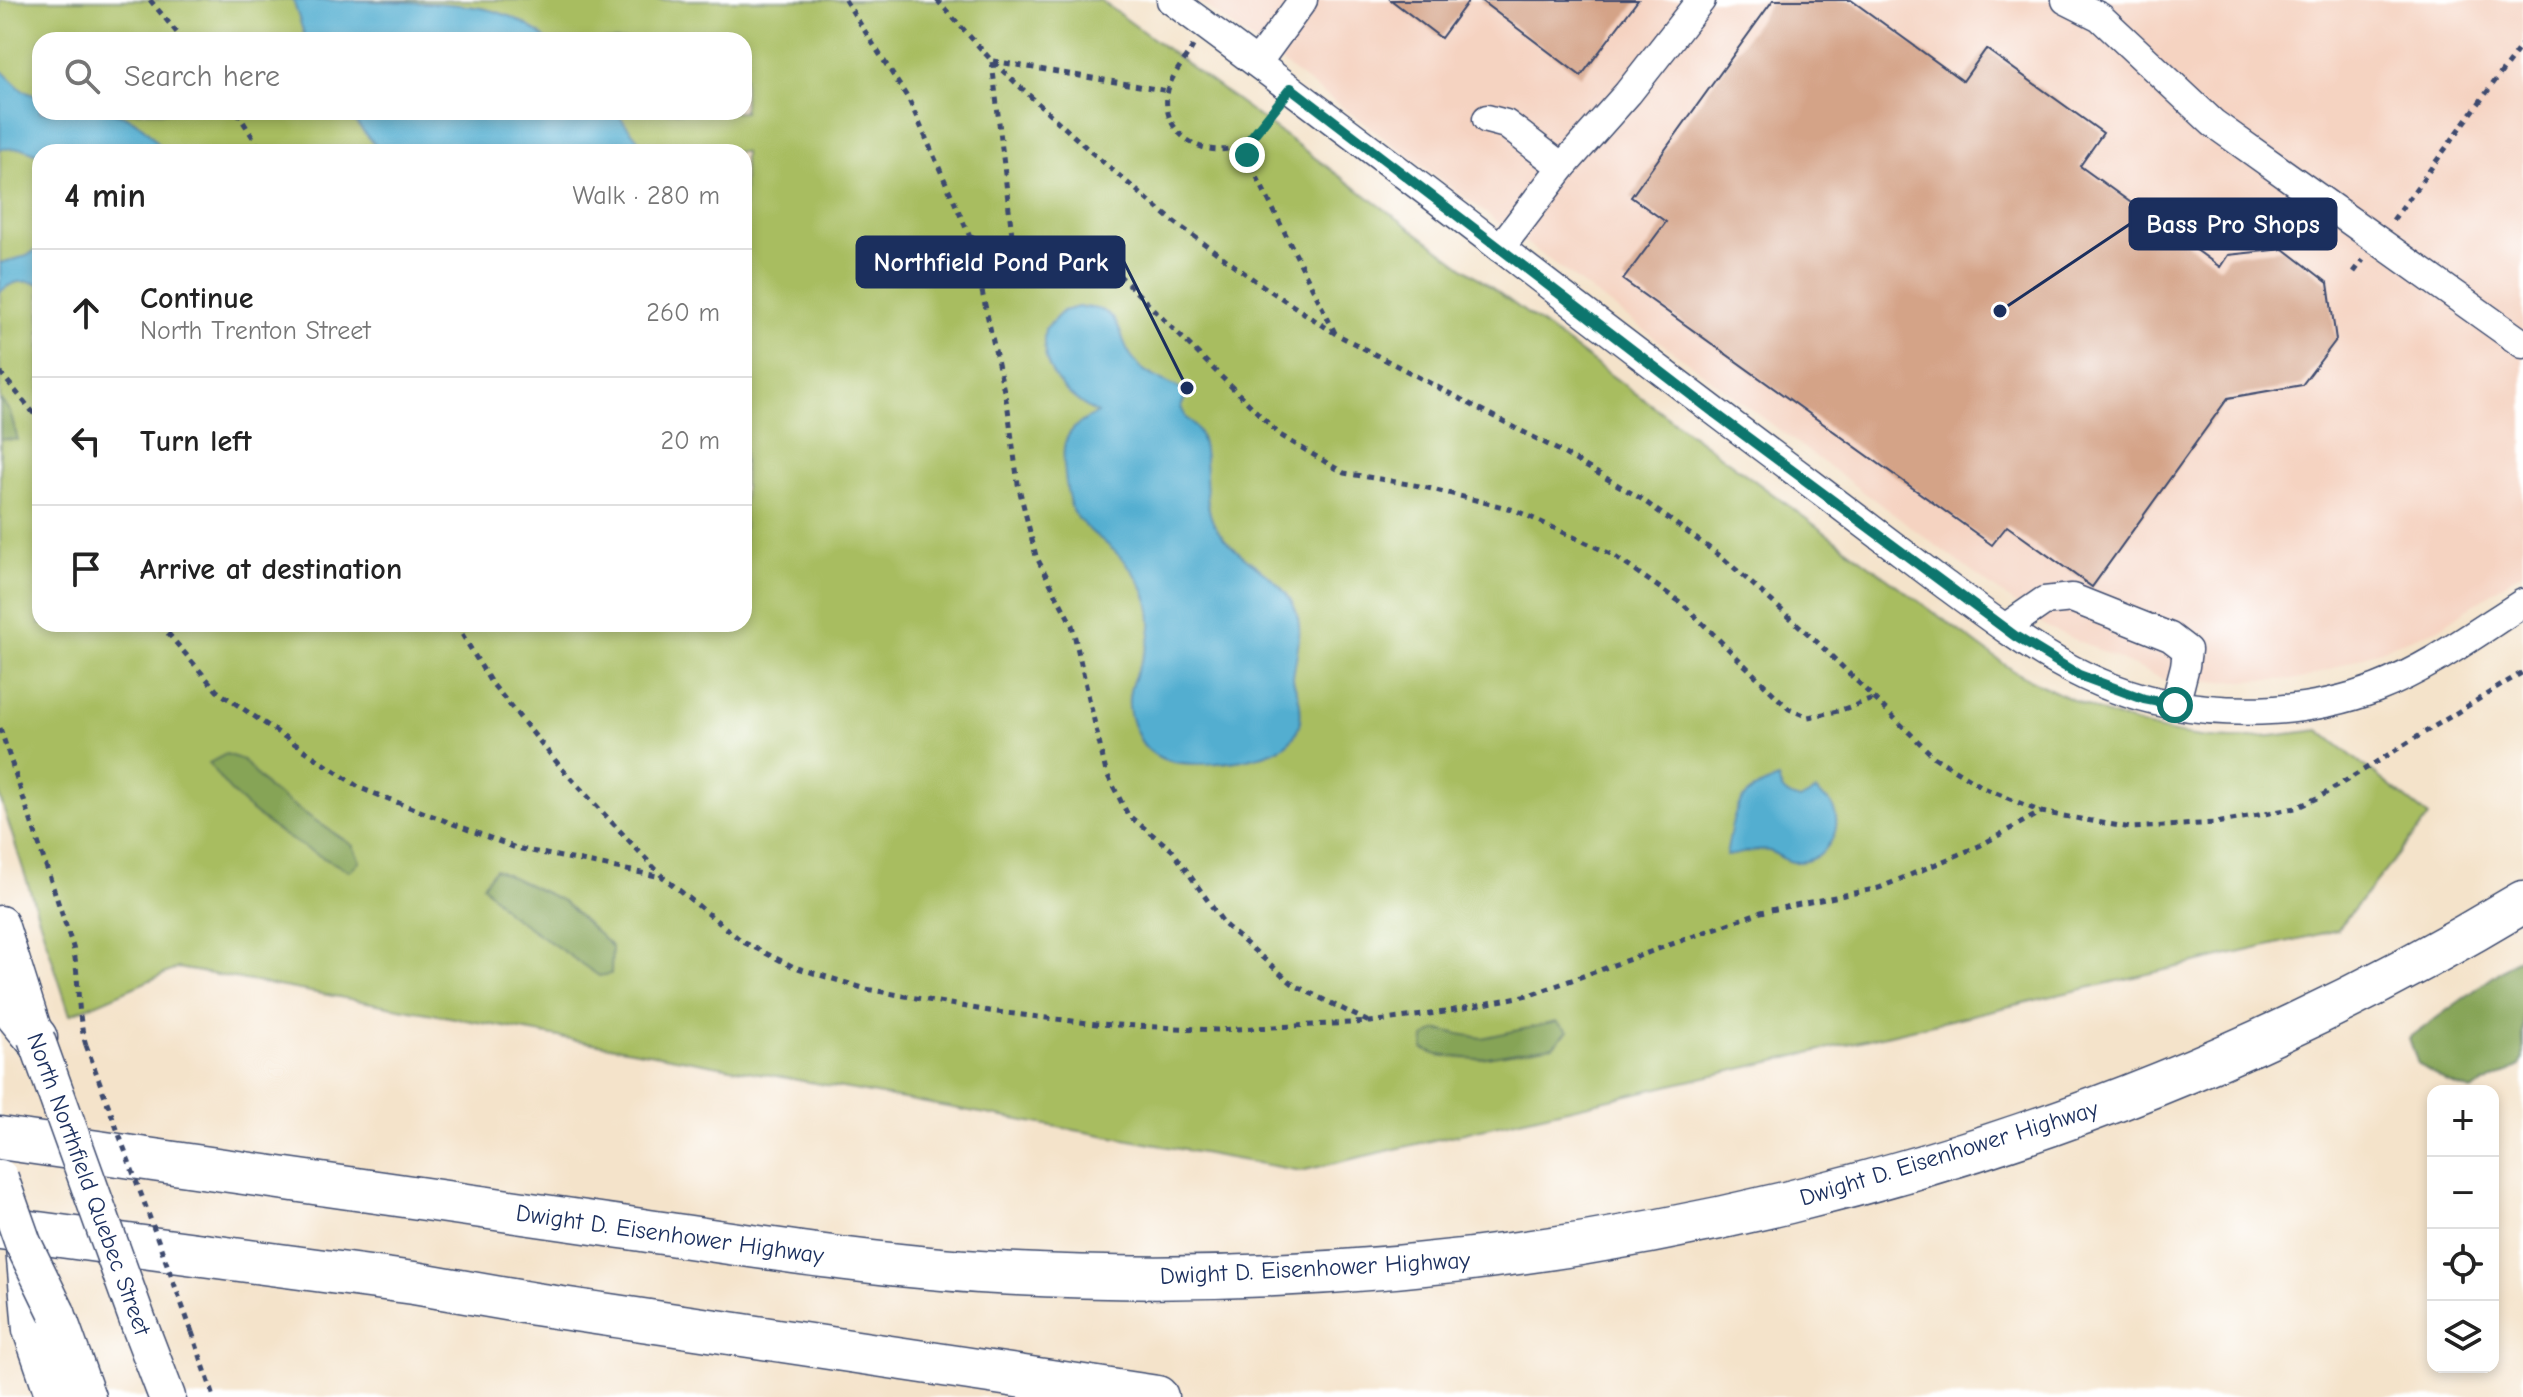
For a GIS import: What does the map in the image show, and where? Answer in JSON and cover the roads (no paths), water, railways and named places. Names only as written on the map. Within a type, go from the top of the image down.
[{"type":"highway","name":"Dwight D. Eisenhower Highway","points":[[0,1138],[811,1254],[948,1270],[1073,1276],[1222,1277],[1452,1262],[1556,1249],[1666,1230],[1867,1182],[2009,1139],[2145,1090],[2271,1036],[2443,949],[2523,902]]},
{"type":"highway","points":[[0,994],[36,1038]]},
{"type":"highway","points":[[12,1235],[414,1283],[1113,1393],[1157,1397]]},
{"type":"main road","name":"North Northfield Quebec Street","points":[[0,924],[36,1038],[167,1397]]},
{"type":"main road","points":[[0,1178],[12,1235],[43,1312],[87,1397]]},
{"type":"main road","points":[[43,1312],[31,1330],[54,1397]]},
{"type":"street","points":[[1171,0],[1291,88],[1716,414],[2005,628],[2079,675],[2144,699],[2175,705],[2251,711],[2338,701],[2413,670],[2523,603]]},
{"type":"street","points":[[1257,63],[1303,0]]},
{"type":"street","points":[[1500,248],[1562,167],[1628,93],[1701,0]]},
{"type":"street","points":[[2066,0],[2106,8],[2213,123],[2523,344]]},
{"type":"street","points":[[1487,119],[1506,124],[1562,167]]},
{"type":"street","points":[[2005,628],[2044,601],[2072,598],[2170,637],[2187,650],[2175,705]]},
{"type":"water","points":[[293,0],[462,5],[498,12],[537,32],[303,32]]},
{"type":"water","points":[[0,69],[22,90],[32,94],[32,120],[132,120],[157,144],[32,144],[32,152],[23,148],[0,149]]},
{"type":"water","points":[[354,120],[622,120],[642,144],[374,144]]},
{"type":"water","points":[[32,253],[32,283],[18,282],[0,292],[0,263]]},
{"type":"water","points":[[1078,307],[1106,312],[1118,326],[1125,345],[1139,366],[1187,394],[1181,407],[1201,438],[1209,512],[1214,524],[1232,546],[1277,583],[1294,606],[1299,633],[1293,679],[1300,718],[1295,735],[1281,748],[1250,759],[1223,763],[1181,763],[1151,752],[1136,731],[1129,701],[1134,676],[1149,641],[1151,614],[1148,601],[1130,568],[1113,549],[1086,528],[1073,511],[1065,476],[1064,446],[1075,427],[1097,413],[1074,398],[1056,380],[1046,357],[1044,343],[1045,329],[1063,311]]},
{"type":"water","points":[[1778,779],[1785,793],[1792,797],[1800,800],[1816,791],[1830,803],[1836,822],[1831,842],[1817,856],[1798,862],[1764,850],[1726,856],[1734,817],[1743,799],[1752,791]]},
{"type":"place","name":"Bass Pro Shops","points":[[2000,311]]},
{"type":"place","name":"Northfield Pond Park","points":[[1187,388]]}]
